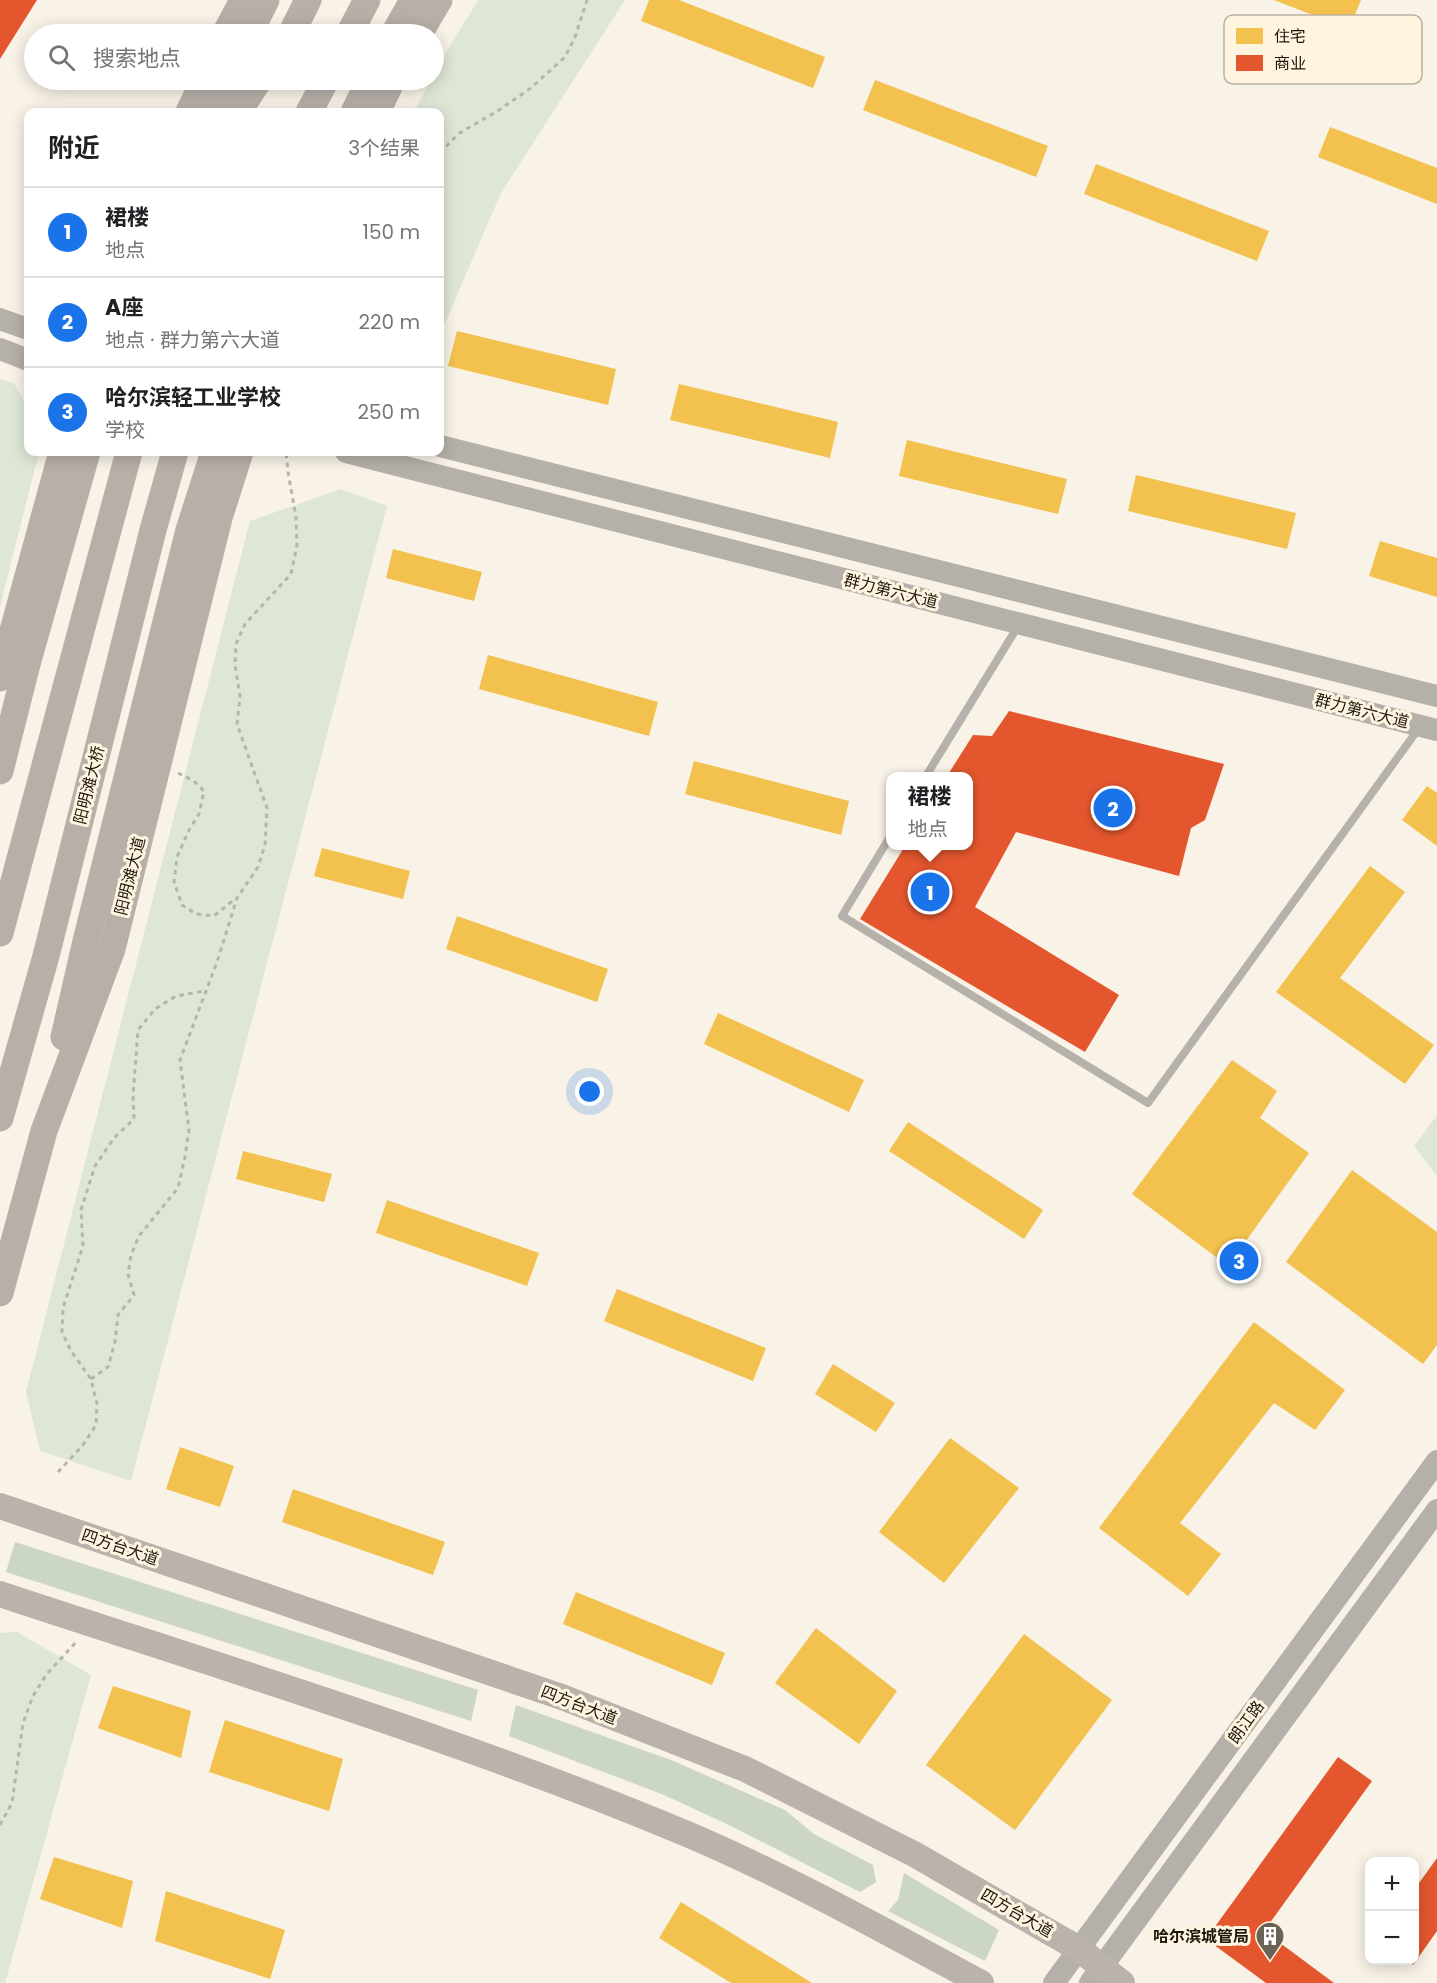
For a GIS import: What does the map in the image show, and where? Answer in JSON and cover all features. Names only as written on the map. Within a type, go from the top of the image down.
[{"type":"highway","points":[[230,24],[243,0]]},
{"type":"highway","points":[[254,24],[266,0]]},
{"type":"highway","points":[[354,24],[367,0]]},
{"type":"highway","points":[[400,24],[413,0]]},
{"type":"highway","points":[[425,24],[439,0]]},
{"type":"highway","points":[[191,108],[199,90]]},
{"type":"highway","points":[[215,108],[223,90]]},
{"type":"highway","points":[[241,108],[252,90]]},
{"type":"highway","points":[[258,108],[266,90]]},
{"type":"highway","points":[[311,108],[321,90]]},
{"type":"highway","points":[[324,108],[329,90]]},
{"type":"highway","points":[[356,108],[365,90]]},
{"type":"highway","points":[[379,108],[387,90]]},
{"type":"highway","points":[[0,678],[61,456]]},
{"type":"highway","points":[[0,771],[27,664],[86,456]]},
{"type":"highway","points":[[0,933],[128,456]]},
{"type":"highway","name":"阳明滩大桥","points":[[0,1118],[46,956],[153,530],[175,456]]},
{"type":"highway","points":[[44,1131],[86,941],[189,530],[213,456]]},
{"type":"highway","name":"阳明滩大道","points":[[0,1293],[44,1131],[112,949],[219,518],[239,456]]},
{"type":"main road","points":[[0,319],[24,327]]},
{"type":"main road","points":[[0,349],[24,358]]},
{"type":"main road","name":"群力第六大道","points":[[444,447],[1437,696]]},
{"type":"main road","name":"群力第六大道","points":[[362,456],[1429,728]]},
{"type":"main road","name":"朗江路","points":[[1054,1983],[1437,1461]]},
{"type":"main road","name":"四方台大道","points":[[0,1506],[551,1694],[746,1769],[914,1854],[1079,1949],[1096,1974],[1122,1983]]},
{"type":"main road","name":"朗江路","points":[[1096,1974],[1437,1510]]},
{"type":"main road","points":[[0,1594],[405,1727],[559,1783],[667,1826],[792,1882],[981,1983]]},
{"type":"lane","points":[[929,772],[1020,623]]},
{"type":"lane","points":[[886,843],[842,916],[1148,1103],[1429,728]]},
{"type":"path","points":[[444,149],[458,135],[531,88],[565,57],[575,37],[587,0]]},
{"type":"path","points":[[91,1379],[108,1367],[115,1342],[118,1315],[134,1295],[128,1275],[131,1255],[139,1236],[178,1188],[189,1130],[180,1060],[227,933],[237,898],[258,867],[265,845],[267,808],[248,749],[237,724],[240,696],[235,664],[236,644],[245,624],[291,574],[297,545],[296,517],[286,456]]},
{"type":"path","points":[[158,764],[194,781],[204,791],[199,814],[177,857],[174,882],[182,905],[196,914],[213,916],[237,898]]},
{"type":"path","points":[[58,1472],[96,1425],[97,1404],[91,1379],[71,1352],[62,1332],[63,1308],[83,1246],[81,1210],[95,1166],[114,1138],[134,1119],[133,1096],[138,1030],[155,1009],[176,996],[205,991]]},
{"type":"path","points":[[0,1825],[12,1803],[23,1723],[33,1696],[46,1675],[93,1625]]},
{"type":"green space","points":[[478,0],[625,0],[501,193],[444,326],[444,108],[416,108],[426,90],[444,90],[444,56]]},
{"type":"green space","points":[[0,379],[14,383],[24,402],[24,456],[38,456],[0,607]]},
{"type":"green space","points":[[341,489],[387,506],[131,1481],[40,1451],[26,1392],[250,521]]},
{"type":"green space","points":[[1437,1115],[1437,1176],[1414,1146]]},
{"type":"green space","points":[[15,1542],[478,1690],[471,1721],[6,1572]]},
{"type":"green space","points":[[17,1632],[91,1675],[5,1983],[0,1983],[0,1633]]},
{"type":"green space","points":[[516,1705],[671,1760],[785,1810],[814,1834],[873,1865],[876,1882],[860,1892],[731,1826],[664,1795],[509,1736]]},
{"type":"green space","points":[[904,1873],[999,1930],[985,1961],[888,1911],[898,1900]]},
{"type":"building: 住宅","points":[[649,0],[679,0],[825,57],[813,88],[641,21]]},
{"type":"building: 住宅","points":[[1274,0],[1361,0],[1355,15],[1313,15]]},
{"type":"building: 住宅","points":[[875,80],[1048,146],[1036,177],[863,110]]},
{"type":"building: 住宅","points":[[1330,127],[1437,168],[1437,204],[1318,157]]},
{"type":"building: 住宅","points":[[1096,164],[1269,231],[1257,261],[1084,194]]},
{"type":"building: 住宅","points":[[457,331],[616,369],[608,405],[448,366]]},
{"type":"building: 住宅","points":[[679,384],[838,422],[830,458],[670,420]]},
{"type":"building: 住宅","points":[[907,440],[1067,479],[1058,514],[899,476]]},
{"type":"building: 住宅","points":[[1136,475],[1296,513],[1287,549],[1128,511]]},
{"type":"building: 住宅","points":[[1380,541],[1437,558],[1437,597],[1369,576]]},
{"type":"building: 住宅","points":[[393,549],[482,572],[474,601],[386,578]]},
{"type":"building: 住宅","points":[[488,655],[658,702],[649,736],[479,689]]},
{"type":"building: 住宅","points":[[694,761],[849,801],[841,835],[685,794]]},
{"type":"building: 住宅","points":[[1427,786],[1437,793],[1437,846],[1402,820]]},
{"type":"building: 住宅","points":[[322,848],[410,871],[403,899],[314,876]]},
{"type":"building: 住宅","points":[[1370,866],[1405,892],[1340,978],[1434,1045],[1405,1084],[1276,992]]},
{"type":"building: 住宅","points":[[457,916],[608,969],[597,1002],[446,949]]},
{"type":"building: 住宅","points":[[718,1013],[864,1080],[849,1112],[704,1044]]},
{"type":"building: 住宅","points":[[1232,1060],[1277,1091],[1260,1118],[1309,1153],[1228,1266],[1132,1194]]},
{"type":"building: 住宅","points":[[908,1122],[1043,1210],[1024,1239],[889,1151]]},
{"type":"building: 住宅","points":[[243,1151],[332,1174],[324,1202],[236,1179]]},
{"type":"building: 住宅","points":[[1352,1170],[1437,1232],[1437,1345],[1423,1364],[1286,1262]]},
{"type":"building: 住宅","points":[[387,1200],[539,1253],[527,1286],[376,1233]]},
{"type":"building: 住宅","points":[[617,1289],[766,1348],[753,1381],[604,1321]]},
{"type":"building: 住宅","points":[[1254,1322],[1345,1390],[1315,1430],[1274,1403],[1180,1523],[1221,1554],[1188,1596],[1099,1528]]},
{"type":"building: 住宅","points":[[833,1364],[895,1403],[876,1432],[815,1394]]},
{"type":"building: 住宅","points":[[950,1438],[1019,1488],[944,1583],[879,1532]]},
{"type":"building: 住宅","points":[[180,1447],[234,1466],[220,1507],[166,1489]]},
{"type":"building: 住宅","points":[[293,1489],[445,1542],[433,1575],[282,1522]]},
{"type":"building: 住宅","points":[[576,1592],[725,1653],[712,1685],[563,1624]]},
{"type":"building: 住宅","points":[[816,1628],[897,1691],[859,1744],[775,1683]]},
{"type":"building: 住宅","points":[[1024,1634],[1112,1700],[1015,1830],[926,1765]]},
{"type":"building: 住宅","points":[[113,1686],[191,1711],[181,1758],[98,1728]]},
{"type":"building: 住宅","points":[[225,1720],[343,1759],[329,1811],[209,1772]]},
{"type":"building: 住宅","points":[[54,1857],[133,1881],[122,1928],[40,1899]]},
{"type":"building: 住宅","points":[[166,1891],[285,1930],[270,1979],[155,1941]]},
{"type":"building: 住宅","points":[[681,1902],[812,1983],[731,1983],[659,1938]]},
{"type":"building: 商业","points":[[0,0],[37,0],[0,59]]},
{"type":"building: 商业","points":[[1009,711],[1224,764],[1205,820],[1191,828],[1179,876],[1016,832],[975,907],[1119,995],[1085,1052],[860,919],[903,850],[973,850],[973,772],[950,772],[973,735],[992,736]]},
{"type":"building: 商业","points":[[1338,1757],[1372,1781],[1264,1931],[1334,1983],[1266,1983],[1206,1939]]},
{"type":"building: 商业","points":[[1437,1858],[1437,1931],[1419,1956],[1419,1911],[1419,1883]]},
{"type":"place","name":"A座","points":[[1113,808]]},
{"type":"place","name":"裙楼","points":[[930,892]]},
{"type":"place","name":"哈尔滨轻工业学校","points":[[1239,1261]]},
{"type":"place","name":"哈尔滨城管局","points":[[1270,1962]]}]
